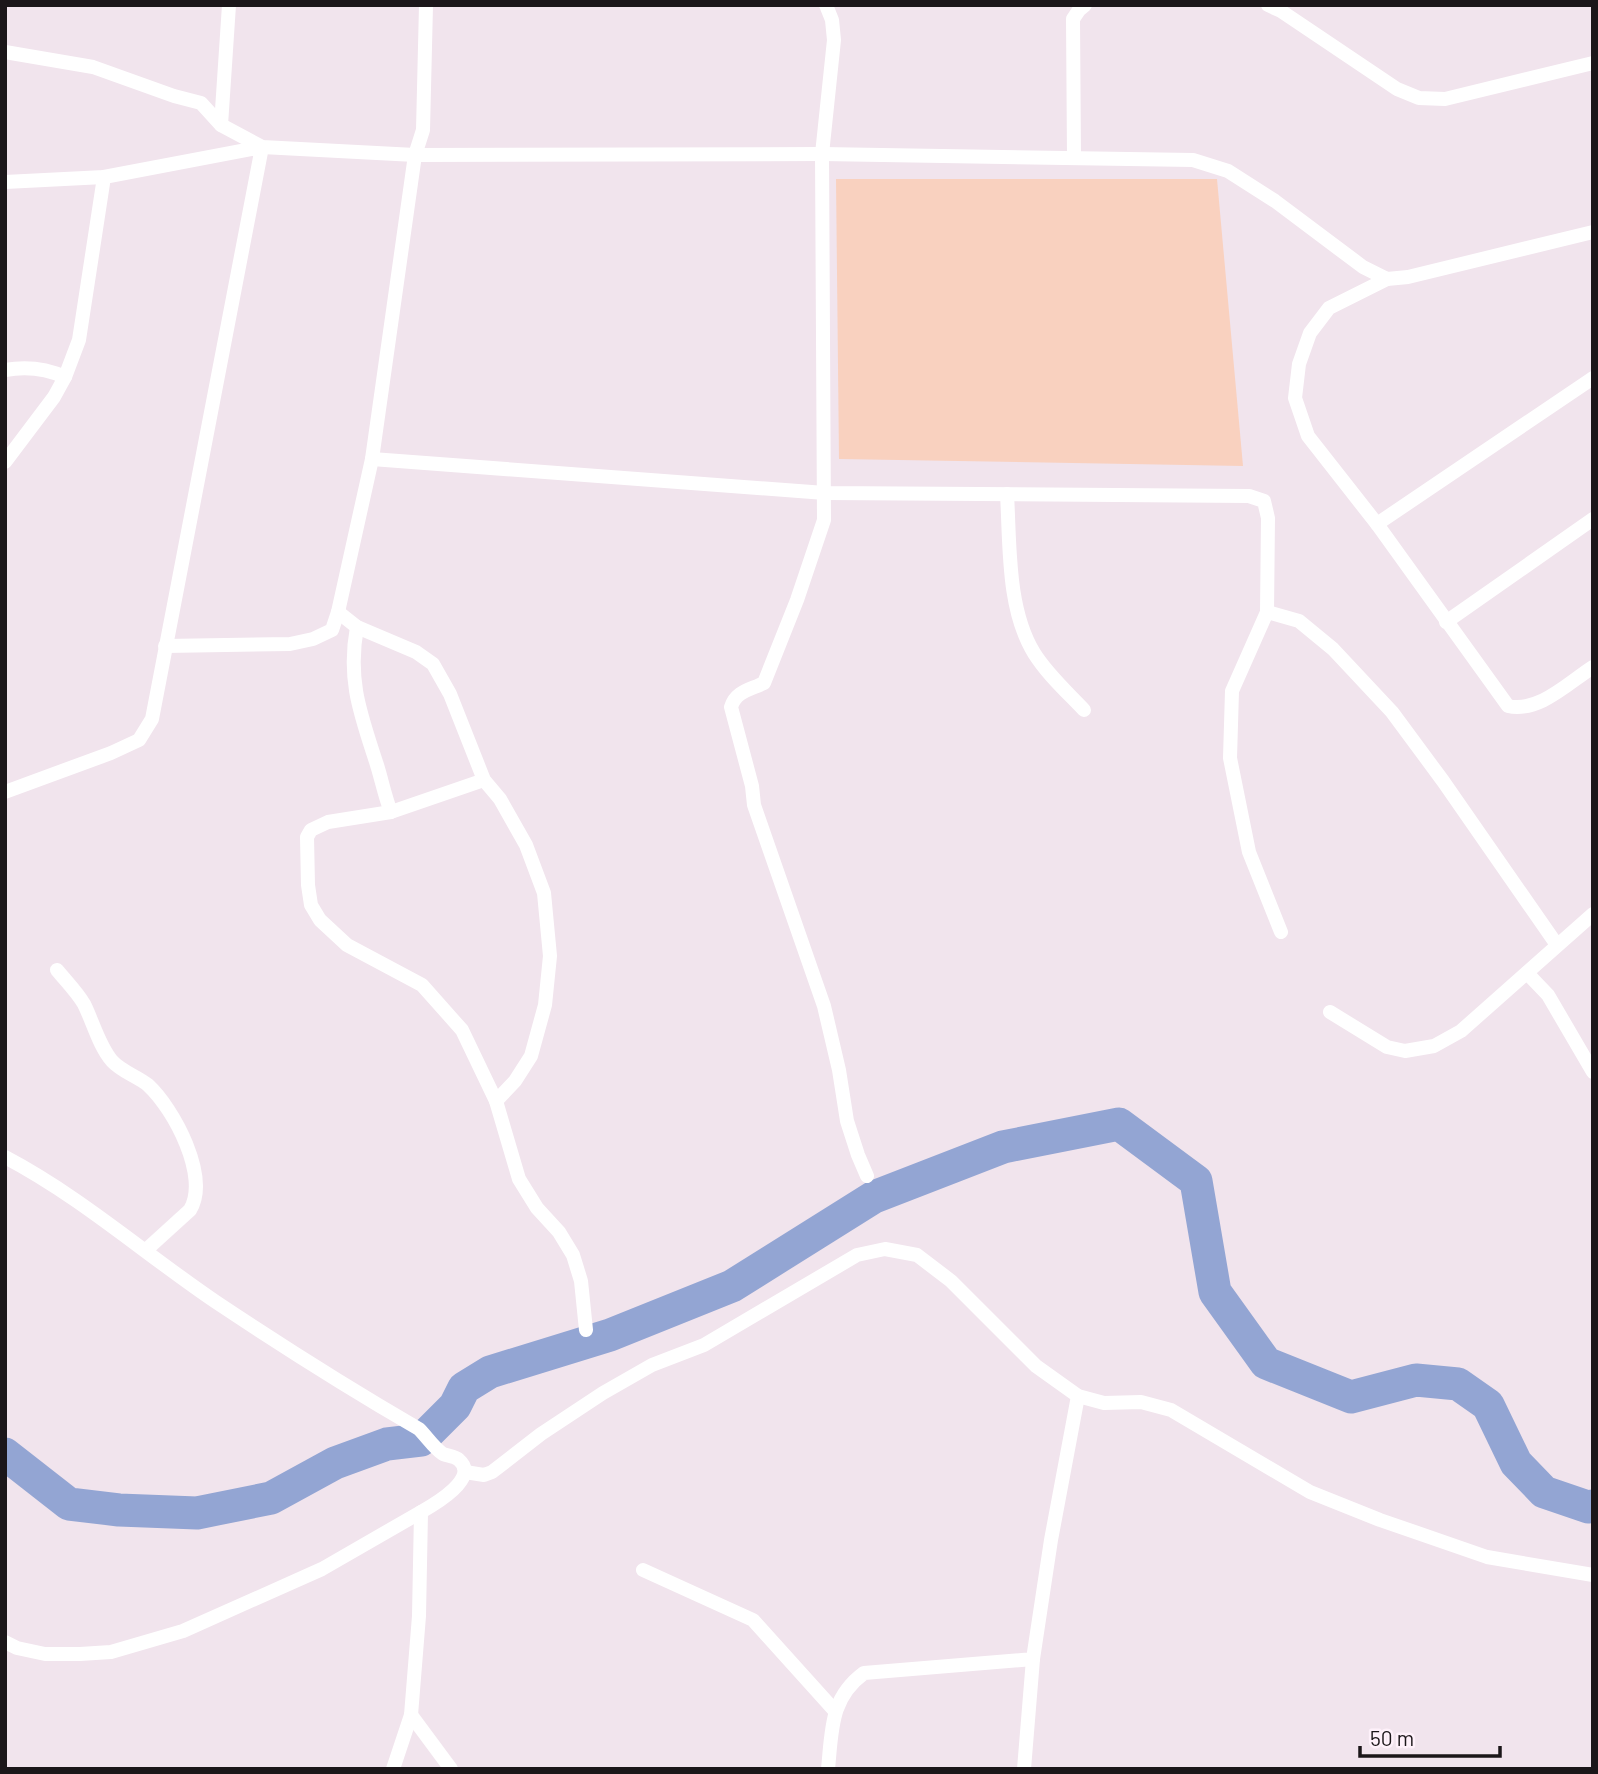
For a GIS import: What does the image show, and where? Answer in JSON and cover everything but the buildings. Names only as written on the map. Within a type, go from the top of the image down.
[{"type":"street","points":[[221,125],[229,5]]},
{"type":"street","points":[[165,646],[290,644],[313,639],[332,630],[372,458],[415,155],[423,130],[426,5]]},
{"type":"street","points":[[826,5],[832,19],[834,40],[822,154],[824,520],[797,600],[764,683],[733,699],[731,707],[761,828],[824,1006],[839,1070],[847,1121],[867,1176]]},
{"type":"street","points":[[1074,157],[1073,19],[1085,5]]},
{"type":"street","points":[[1268,5],[1281,11],[1396,89],[1419,98],[1445,99],[1593,63]]},
{"type":"street","points":[[5,52],[93,67],[201,103],[221,125],[262,147]]},
{"type":"street","points":[[5,792],[139,740],[152,719],[262,147]]},
{"type":"street","points":[[5,182],[104,177],[262,147],[415,155],[822,154],[1194,160],[1228,171],[1275,201],[1363,267],[1387,279]]},
{"type":"street","points":[[5,462],[54,397],[79,340],[104,177]]},
{"type":"street","points":[[1593,232],[1408,277],[1387,279],[1329,308],[1310,333],[1299,364],[1295,398],[1308,436],[1377,524],[1508,706],[1522,709],[1542,701],[1593,667]]},
{"type":"street","points":[[5,370],[38,368],[65,377]]},
{"type":"street","points":[[1377,524],[1593,378]]},
{"type":"street","points":[[372,458],[825,493],[1249,496],[1264,501],[1268,518],[1267,612],[1232,691],[1230,758],[1250,852],[1281,932]]},
{"type":"street","points":[[1007,494],[1016,608],[1023,632],[1035,655],[1084,710]]},
{"type":"street","points":[[1446,622],[1593,519]]},
{"type":"street","points":[[338,612],[357,628],[416,652],[433,664],[450,694],[484,780],[500,799],[526,845],[544,893],[550,956],[545,1005],[531,1056],[515,1081],[496,1101]]},
{"type":"street","points":[[1267,612],[1299,621],[1333,649],[1392,712],[1443,780],[1557,945]]},
{"type":"street","points":[[357,628],[352,677],[391,812]]},
{"type":"street","points":[[484,780],[391,812],[328,822],[311,830],[306,837],[311,905],[320,919],[347,945],[422,985],[462,1030],[496,1101],[519,1179],[537,1208],[559,1232],[573,1255],[581,1281],[586,1330]]},
{"type":"street","points":[[1330,1012],[1387,1047],[1405,1051],[1434,1046],[1461,1031],[1593,914]]},
{"type":"street","points":[[57,970],[82,1001],[112,1061],[148,1085],[171,1114],[186,1141],[197,1191],[195,1202],[190,1210],[146,1250]]},
{"type":"street","points":[[1527,973],[1548,995],[1593,1072]]},
{"type":"street","points":[[5,1157],[97,1215],[214,1301],[419,1429],[444,1454],[458,1459],[465,1472],[461,1483],[421,1512],[322,1570],[170,1634],[111,1652],[80,1654],[45,1654],[17,1648],[5,1642]]},
{"type":"street","points":[[465,1472],[484,1475],[492,1472],[541,1434],[642,1371],[704,1345],[857,1255],[885,1249],[917,1255],[951,1281],[1035,1366],[1078,1396],[1104,1403],[1141,1402],[1171,1410],[1310,1492],[1380,1520],[1487,1557],[1593,1575]]},
{"type":"street","points":[[1024,1769],[1034,1659],[1051,1539],[1078,1396]]},
{"type":"street","points":[[393,1769],[411,1715],[419,1616],[421,1512]]},
{"type":"street","points":[[643,1570],[753,1619],[835,1711]]},
{"type":"street","points":[[828,1769],[835,1711],[848,1684],[864,1673],[1034,1659]]},
{"type":"street","points":[[411,1715],[451,1769]]},
{"type":"shaded area","points":[[836,179],[1217,179],[1243,466],[839,459]]},
{"type":"waterway","points":[[5,1454],[69,1504],[119,1510],[197,1513],[271,1498],[335,1463],[387,1444],[421,1440],[455,1406],[464,1388],[490,1372],[610,1335],[732,1286],[874,1197],[1003,1147],[1119,1124],[1196,1181],[1215,1292],[1266,1363],[1351,1397],[1416,1380],[1458,1384],[1488,1405],[1516,1463],[1544,1492],[1588,1507],[1593,1506]]}]
